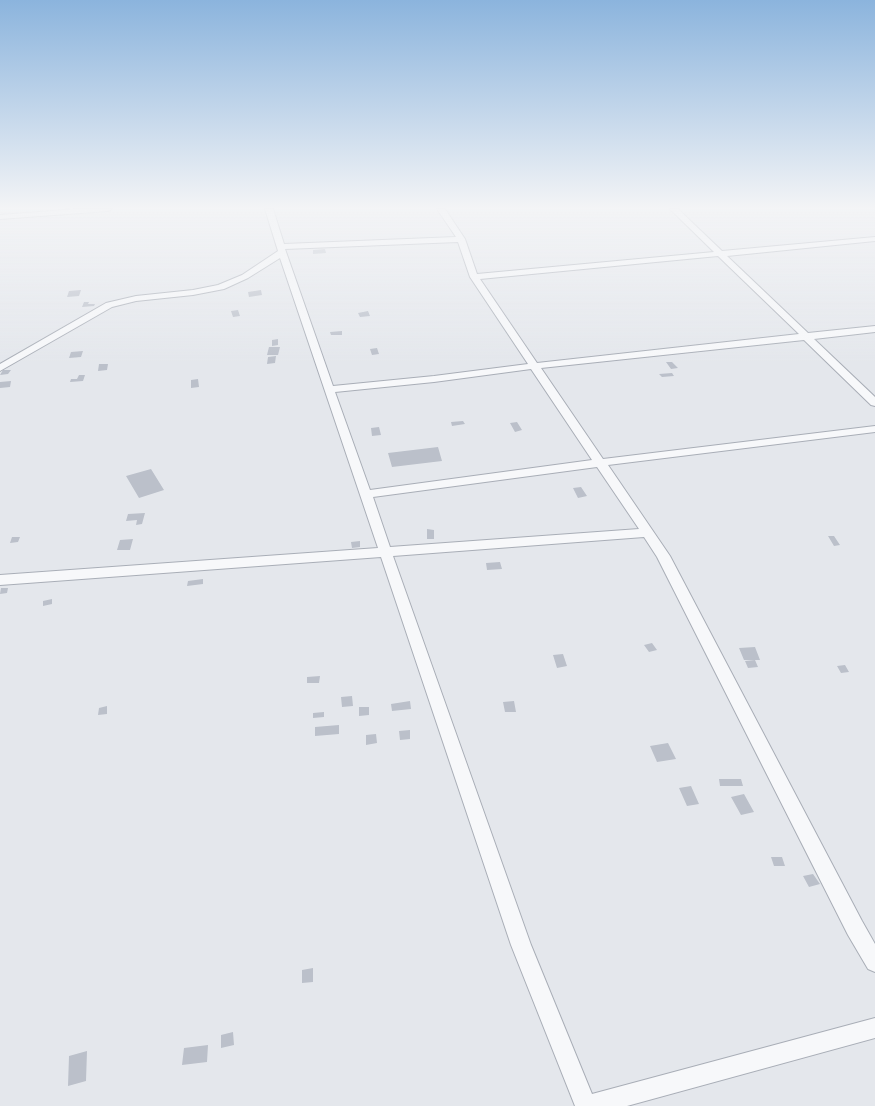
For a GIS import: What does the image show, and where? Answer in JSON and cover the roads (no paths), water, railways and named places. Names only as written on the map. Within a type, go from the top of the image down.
[{"type":"street","points":[[0,368],[109,305],[143,296],[196,292],[220,287],[239,280],[267,261]]},
{"type":"street","points":[[286,261],[521,944],[587,1106],[875,1028]]},
{"type":"street","points":[[468,261],[474,277],[663,556],[855,928],[875,962]]},
{"type":"street","points":[[474,277],[649,261]]},
{"type":"street","points":[[727,261],[875,403]]},
{"type":"street","points":[[330,389],[434,379],[534,366],[875,329]]},
{"type":"street","points":[[366,494],[875,429]]},
{"type":"street","points":[[0,580],[647,533]]}]
